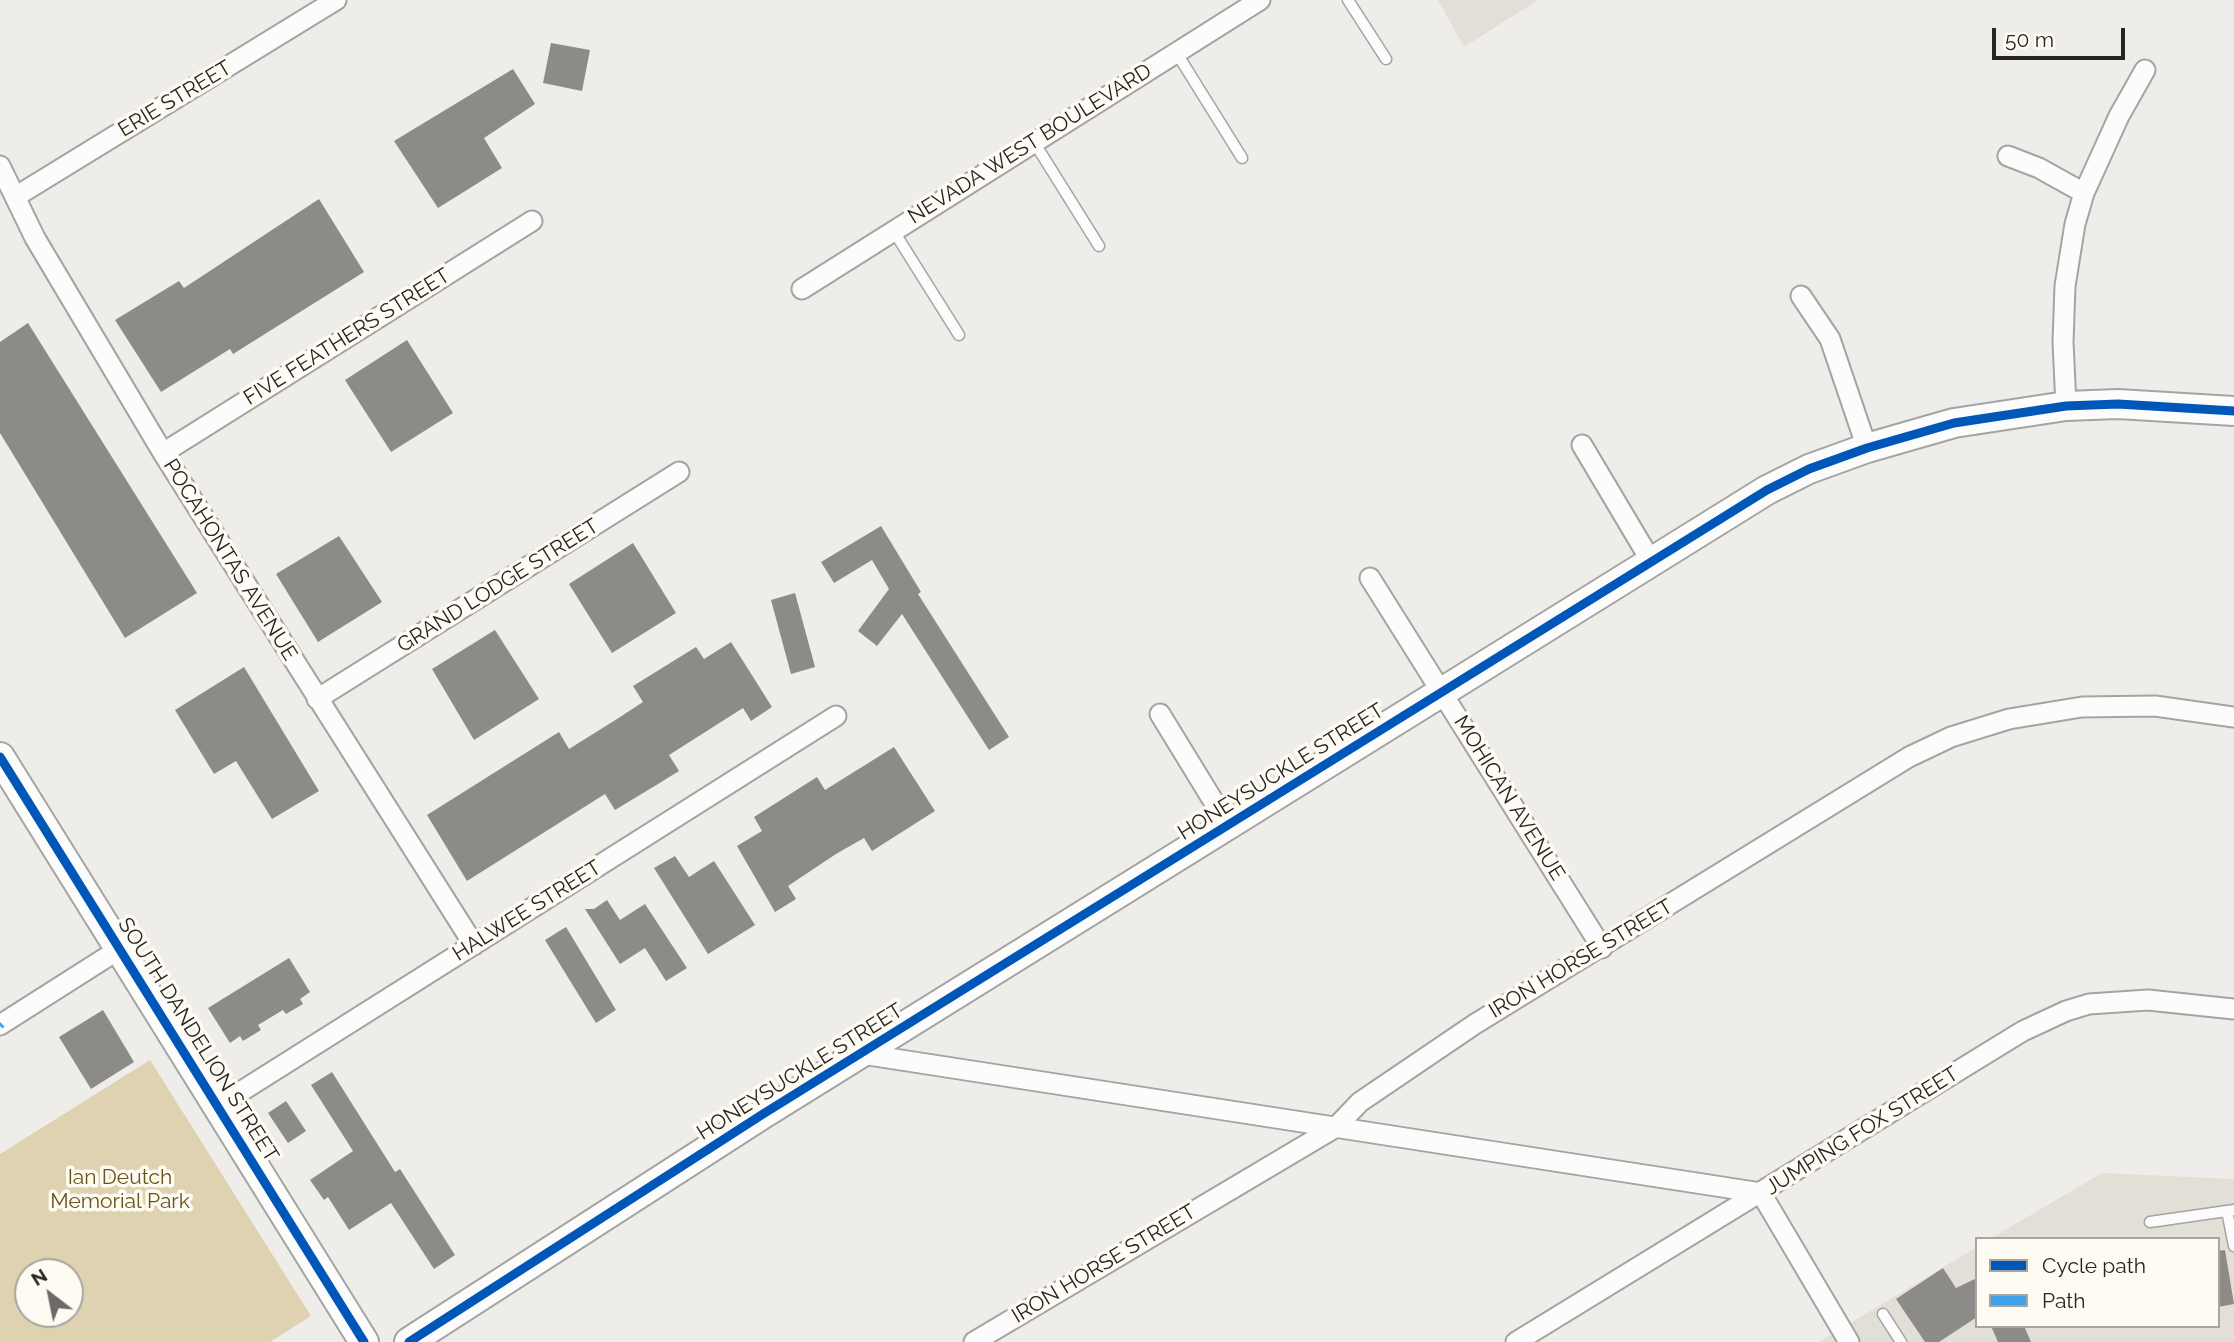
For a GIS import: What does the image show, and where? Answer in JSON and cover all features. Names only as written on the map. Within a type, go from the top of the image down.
[{"type":"street","name":"ERIE STREET","points":[[15,197],[336,0]]},
{"type":"street","name":"NEVADA WEST BOULEVARD","points":[[802,289],[893,229],[1260,0]]},
{"type":"street","points":[[2066,407],[2063,342],[2065,286],[2075,223],[2084,193],[2119,116],[2145,70]]},
{"type":"street","points":[[2008,156],[2084,193]]},
{"type":"street","name":"POCAHONTAS AVENUE","points":[[0,166],[35,238],[163,453],[474,945]]},
{"type":"street","name":"FIVE FEATHERS STREET","points":[[163,453],[532,221]]},
{"type":"street","points":[[1801,296],[1830,339],[1867,448]]},
{"type":"street","name":"HONEYSUCKLE STREET","points":[[409,1342],[862,1054],[1767,490],[1809,469],[1867,448],[1954,423],[2066,407],[2119,404],[2234,411]]},
{"type":"street","points":[[1582,445],[1651,561]]},
{"type":"street","name":"GRAND LODGE STREET","points":[[317,699],[679,472]]},
{"type":"street","name":"MOHICAN AVENUE","points":[[1370,578],[1602,948]]},
{"type":"street","name":"IRON HORSE STREET","points":[[974,1342],[1336,1127],[1360,1102],[1444,1045],[1909,757],[1951,737],[2009,719],[2082,707],[2155,706],[2234,717]]},
{"type":"street","points":[[1160,714],[1228,825]]},
{"type":"street","name":"HALWEE STREET","points":[[218,1106],[836,716]]},
{"type":"street","name":"SOUTH DANDELION STREET","points":[[0,757],[365,1342]]},
{"type":"street","points":[[0,1025],[121,948]]},
{"type":"street","name":"JUMPING FOX STREET","points":[[1516,1342],[2023,1031],[2066,1011],[2089,1004],[2136,1000],[2234,1009]]},
{"type":"street","points":[[862,1054],[1761,1193],[1849,1342]]},
{"type":"lane","points":[[1349,0],[1385,59]]},
{"type":"lane","points":[[1176,52],[1242,158]]},
{"type":"lane","points":[[1034,141],[1099,247]]},
{"type":"lane","points":[[893,229],[959,335]]},
{"type":"lane","points":[[2150,1222],[2230,1210],[2234,1246]]},
{"type":"lane","points":[[1883,1314],[1902,1342]]},
{"type":"shaded area","points":[[1438,0],[1538,0],[1464,47]]},
{"type":"shaded area","points":[[2102,1173],[2234,1179],[2234,1342],[1819,1342],[1975,1248],[1975,1328],[2220,1328],[2220,1237],[1993,1237]]},
{"type":"green space","name":"Ian Deutch Memorial Park","points":[[150,1060],[311,1316],[270,1342],[0,1342],[0,1154]]},
{"type":"building","points":[[551,43],[590,50],[582,91],[543,83]]},
{"type":"building","points":[[513,69],[535,104],[484,138],[502,168],[438,208],[394,141]]},
{"type":"building","points":[[319,199],[364,272],[233,354],[230,349],[161,392],[115,320],[179,281],[184,288]]},
{"type":"building","points":[[28,323],[197,593],[125,638],[0,433],[0,342]]},
{"type":"building","points":[[407,340],[453,413],[391,452],[345,380]]},
{"type":"building","points":[[881,526],[921,592],[918,594],[1009,737],[989,750],[902,614],[877,646],[858,631],[889,589],[872,560],[834,583],[821,562]]},
{"type":"building","points":[[339,536],[382,602],[318,642],[276,574]]},
{"type":"building","points":[[633,543],[676,613],[612,653],[569,584]]},
{"type":"building","points":[[795,593],[815,667],[791,674],[771,600]]},
{"type":"building","points":[[495,630],[539,699],[474,740],[432,669]]},
{"type":"building","points":[[731,642],[772,707],[751,721],[743,708],[669,755],[679,771],[615,810],[605,794],[467,881],[427,815],[559,732],[569,749],[643,702],[633,686],[696,647],[704,659]]},
{"type":"building","points":[[244,667],[319,791],[272,819],[236,761],[214,774],[175,710]]},
{"type":"building","points":[[894,747],[935,811],[872,851],[864,838],[836,854],[788,886],[796,899],[775,912],[737,846],[762,831],[754,817],[817,777],[825,790]]},
{"type":"building","points":[[675,856],[689,877],[714,861],[755,925],[708,954],[654,868]]},
{"type":"building","points":[[607,900],[620,920],[645,904],[687,968],[666,981],[645,948],[620,964],[585,909],[594,909]]},
{"type":"building","points":[[566,927],[616,1010],[596,1023],[545,940]]},
{"type":"building","points":[[289,958],[310,992],[300,999],[303,1004],[286,1014],[283,1010],[258,1025],[261,1030],[243,1041],[240,1036],[230,1043],[208,1008]]},
{"type":"building","points":[[103,1010],[134,1062],[91,1089],[59,1037]]},
{"type":"building","points":[[332,1072],[395,1172],[400,1169],[455,1255],[434,1269],[391,1203],[349,1230],[328,1197],[324,1200],[310,1180],[353,1151],[311,1085]]},
{"type":"building","points":[[286,1101],[306,1131],[288,1143],[268,1113]]},
{"type":"building","points":[[2225,1250],[2234,1304],[2220,1307],[2220,1251]]},
{"type":"building","points":[[1943,1268],[1956,1288],[1975,1279],[1975,1318],[1939,1342],[1925,1342],[1896,1299]]},
{"type":"building","points":[[1992,1328],[2025,1328],[2031,1342],[1998,1342]]},
{"type":"cycle path","points":[[409,1342],[763,1114],[1767,490],[1809,469],[1867,448],[1954,423],[2066,406],[2118,404],[2234,411]]},
{"type":"cycle path","points":[[0,757],[364,1342]]}]
